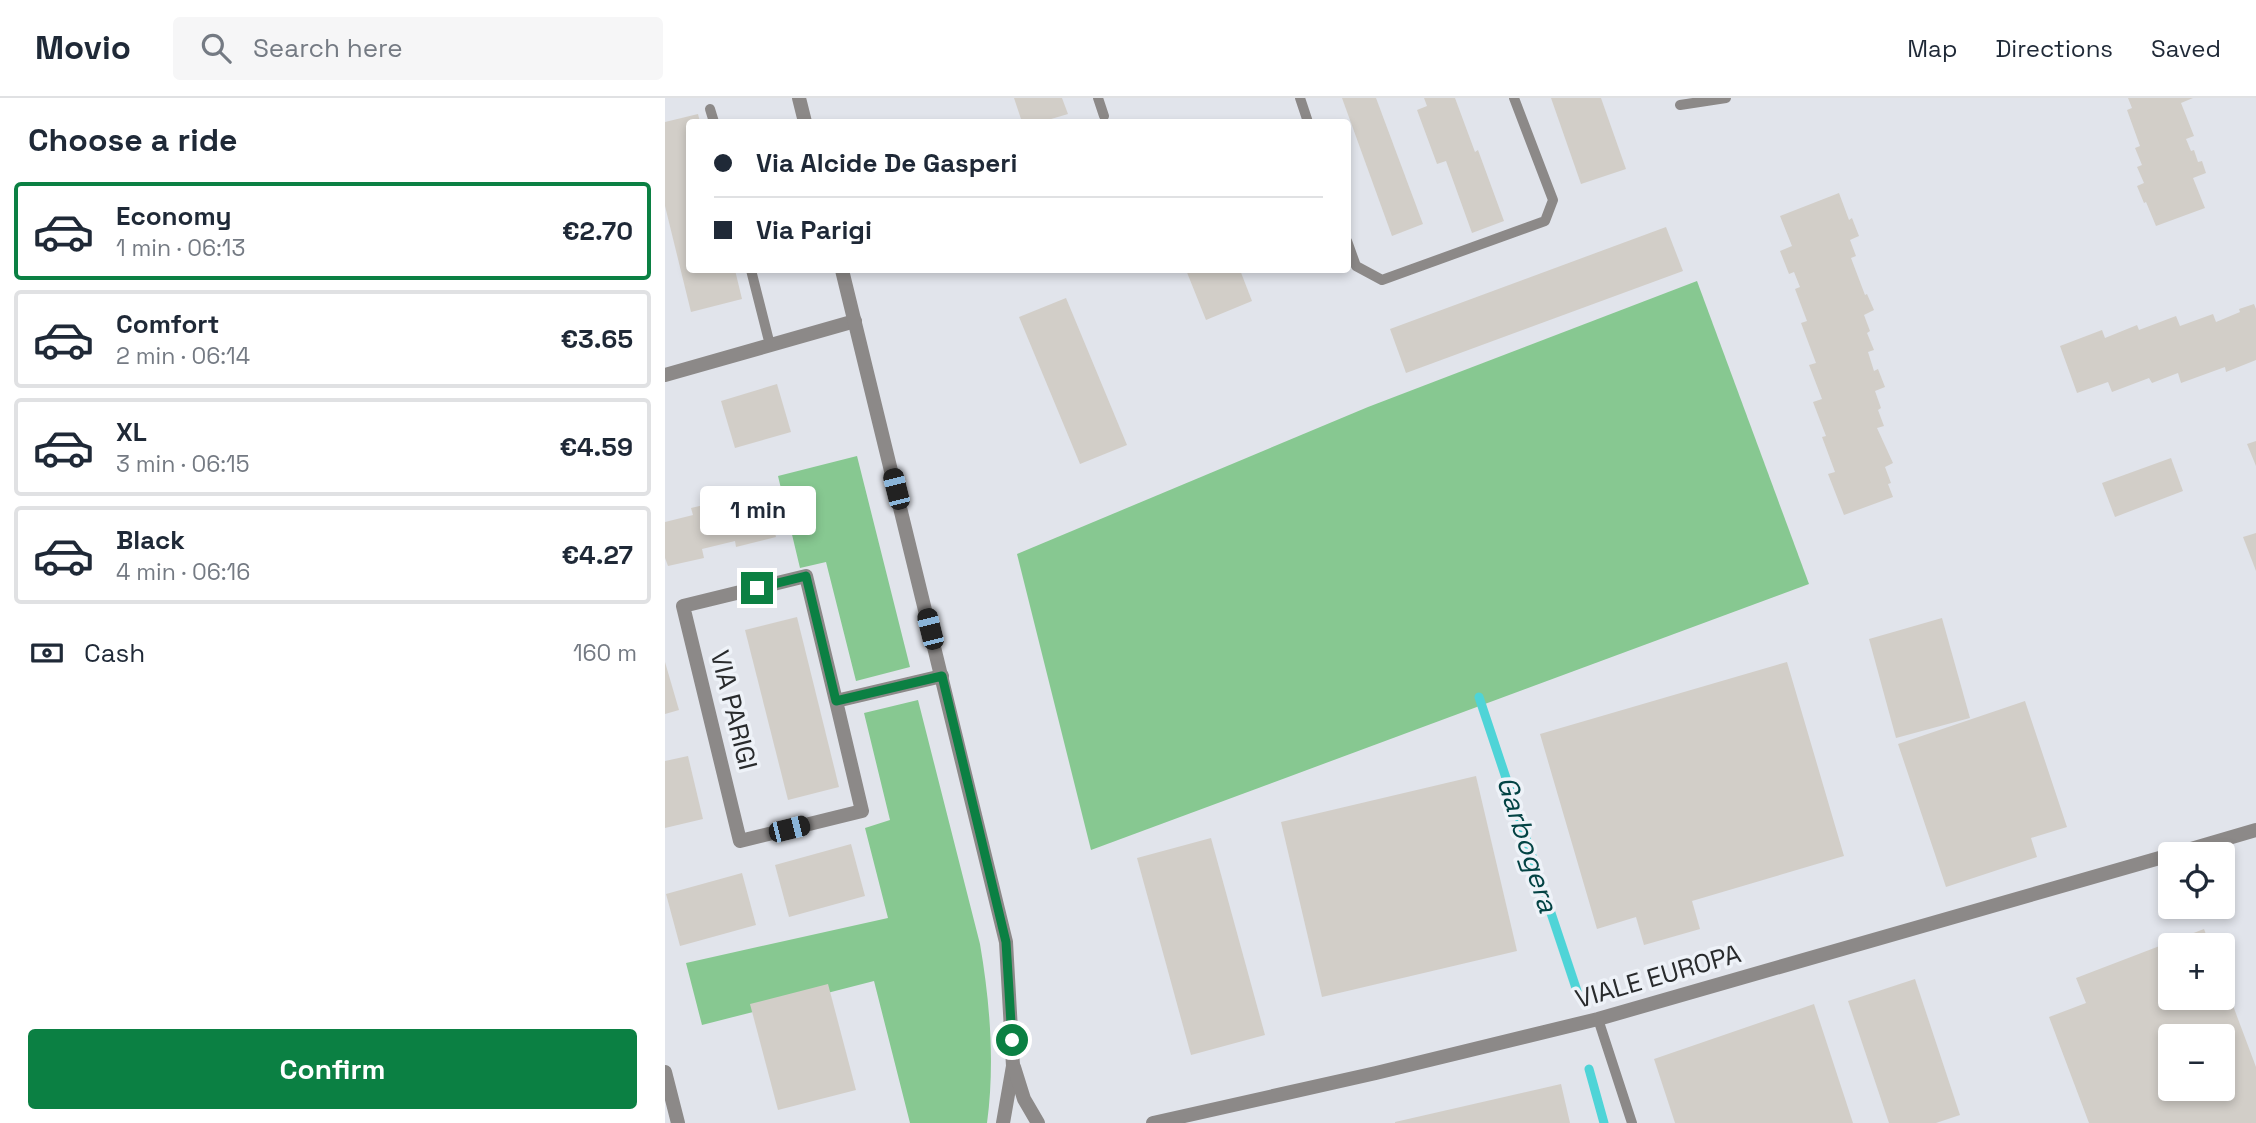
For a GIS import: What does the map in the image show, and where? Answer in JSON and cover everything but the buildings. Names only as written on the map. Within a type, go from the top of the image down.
[{"type":"street","points":[[799,98],[804,119]]},
{"type":"street","points":[[843,273],[1006,942],[1013,1066],[1003,1123]]},
{"type":"street","points":[[666,371],[855,321]]},
{"type":"street","name":"VIA PARIGI","points":[[806,576],[836,701],[863,811],[740,841],[683,606],[806,576]]},
{"type":"street","points":[[836,701],[942,676]]},
{"type":"street","name":"VIALE EUROPA","points":[[2216,842],[2256,830]]},
{"type":"street","name":"VIALE EUROPA","points":[[1153,1123],[1598,1019],[2158,859]]},
{"type":"street","points":[[1013,1066],[1024,1099],[1038,1123]]},
{"type":"street","points":[[665,1072],[678,1123]]},
{"type":"lane","points":[[1098,98],[1104,116]]},
{"type":"lane","points":[[1300,98],[1307,119]]},
{"type":"lane","points":[[1351,252],[1356,266],[1382,281],[1545,221],[1553,200],[1514,98]]},
{"type":"lane","points":[[1680,105],[1726,98]]},
{"type":"lane","points":[[710,109],[713,119]]},
{"type":"lane","points":[[752,273],[770,345]]},
{"type":"lane","points":[[1598,1019],[1632,1123]]},
{"type":"green space","points":[[1697,281],[1809,584],[1091,850],[1017,554],[1368,407]]},
{"type":"green space","points":[[857,456],[910,667],[856,681],[826,562],[800,568],[778,476]]},
{"type":"green space","points":[[918,700],[980,944],[990,1033],[991,1078],[987,1123],[910,1123],[874,981],[702,1025],[686,963],[888,918],[865,828],[890,820],[864,713]]},
{"type":"waterway","name":"Garbogera","points":[[1479,697],[1577,991]]},
{"type":"waterway","name":"Garbogera","points":[[1589,1069],[1604,1123]]},
{"type":"route","points":[[757,588],[806,576],[836,701],[942,676],[1003,926],[1009,962],[1012,1040]]}]
